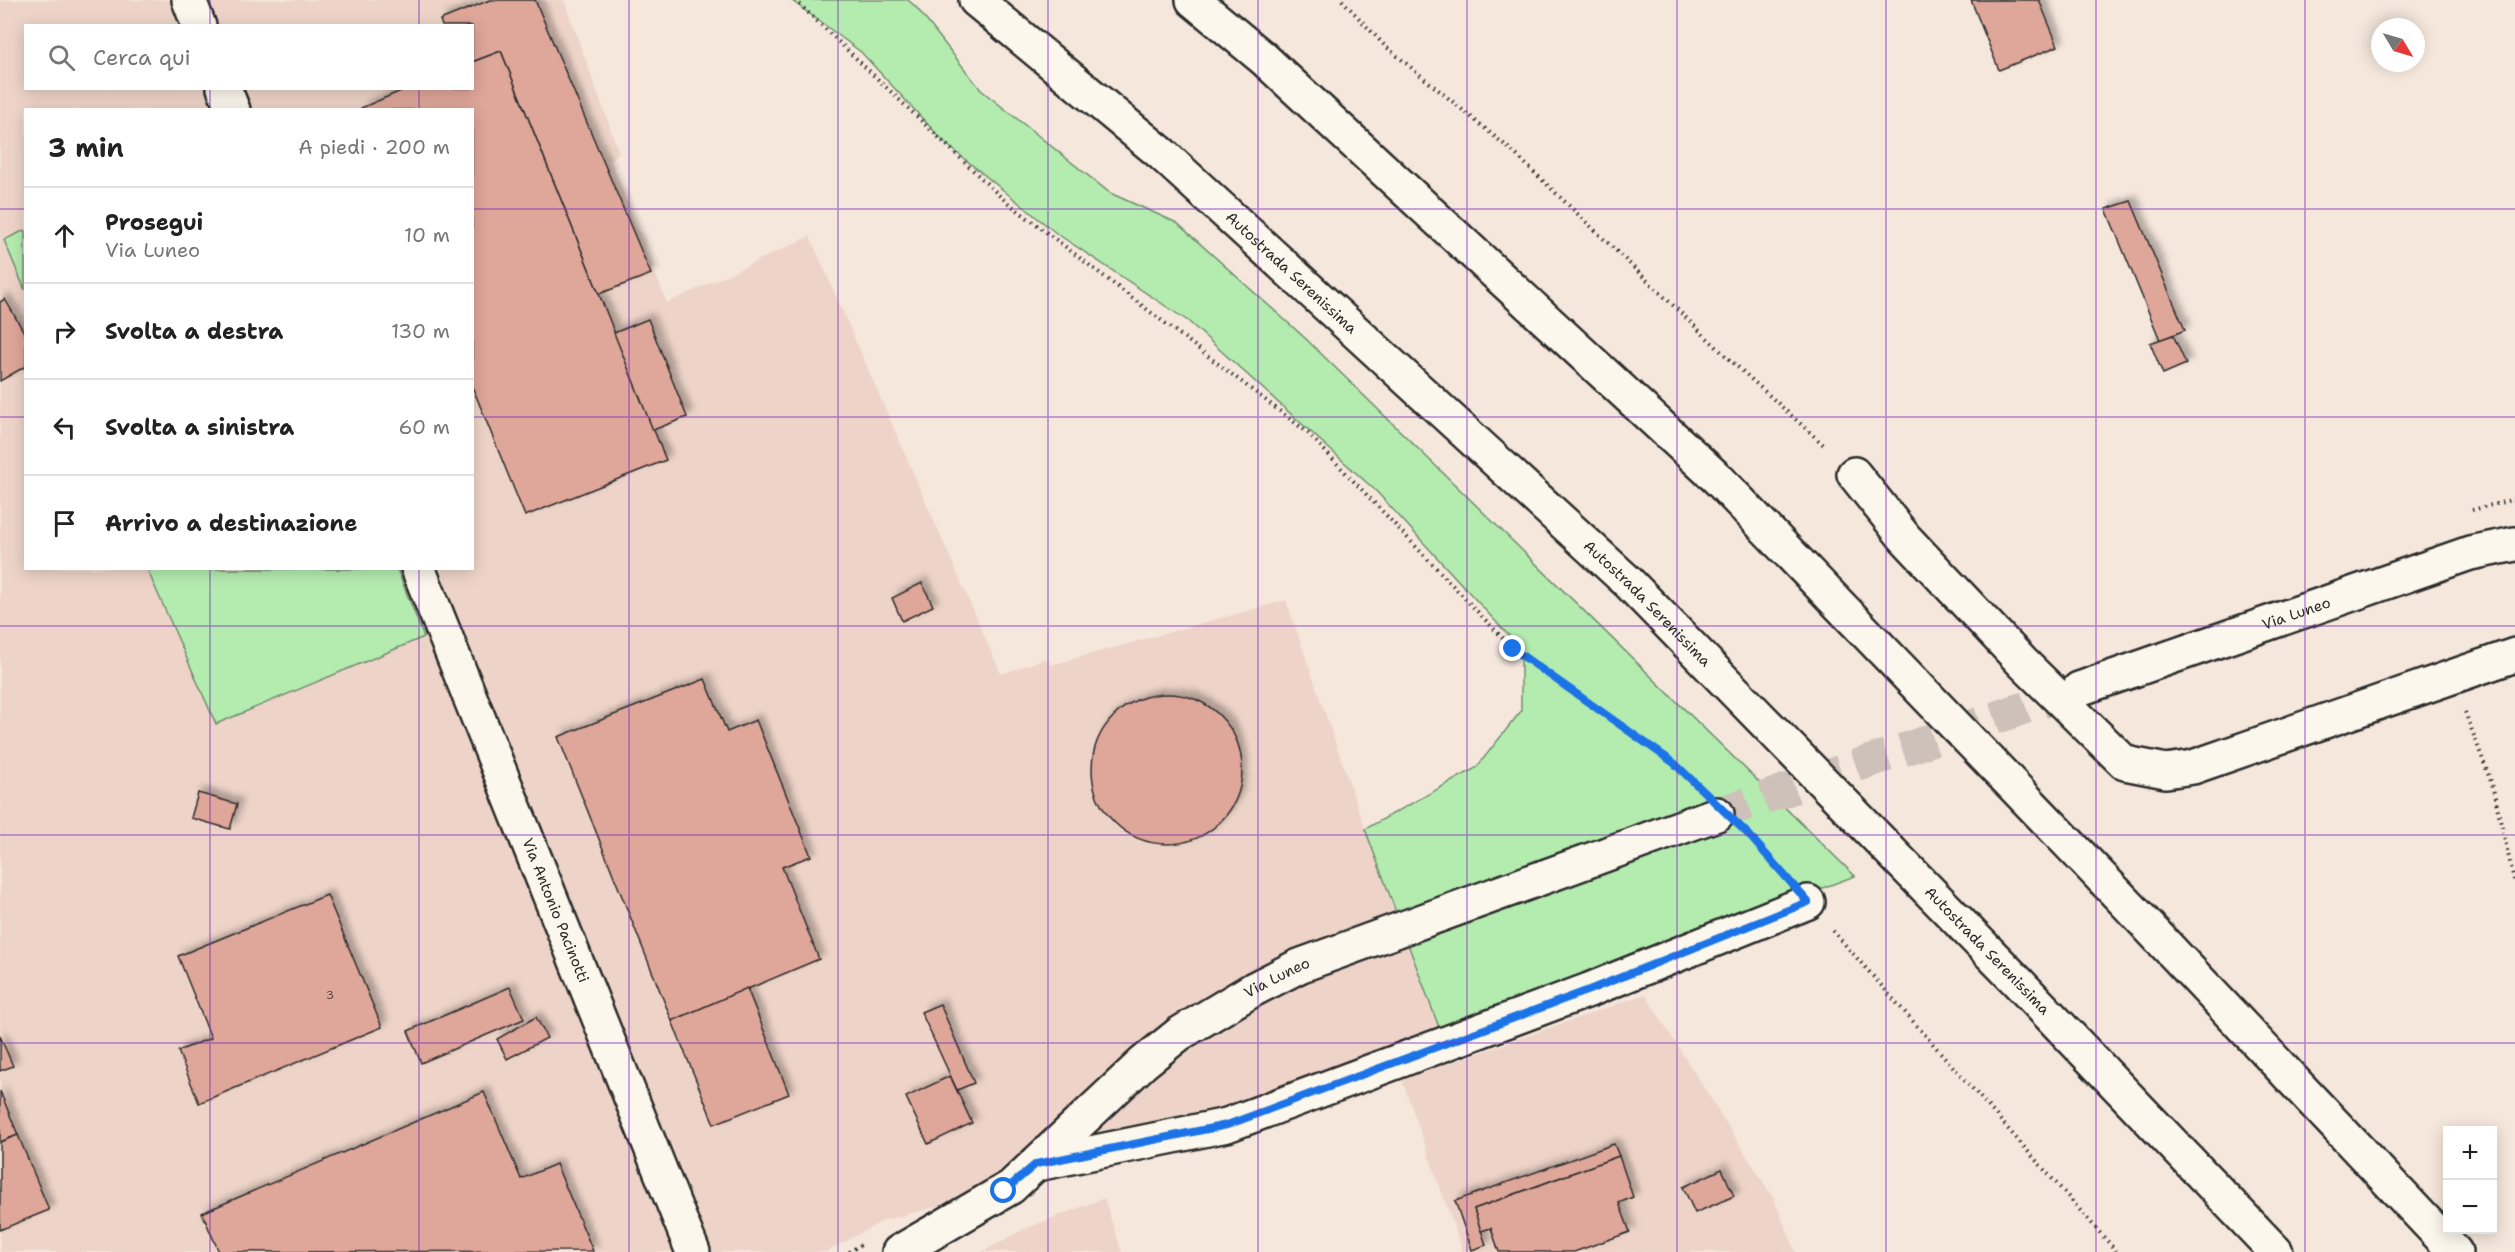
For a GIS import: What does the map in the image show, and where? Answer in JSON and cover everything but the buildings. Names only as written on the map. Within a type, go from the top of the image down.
[{"type":"main road","points":[[189,0],[198,24]]},
{"type":"main road","name":"Autostrada Serenissima","points":[[976,0],[1162,154],[1628,582],[2007,971],[2276,1252]]},
{"type":"main road","points":[[1193,0],[1263,58],[1719,480],[2137,914],[2455,1252]]},
{"type":"main road","points":[[225,90],[232,108]]},
{"type":"main road","points":[[1854,474],[1905,538],[2023,663],[2125,763],[2166,771],[2193,767],[2515,655]]},
{"type":"main road","name":"Via Luneo","points":[[2079,689],[2470,553],[2515,544]]},
{"type":"main road","name":"Via Antonio Pacinotti","points":[[419,570],[693,1252]]},
{"type":"main road","name":"Via Luneo","points":[[900,1252],[1011,1187],[1143,1062],[1179,1034],[1254,988],[1299,966],[1729,820]]},
{"type":"main road","points":[[1036,1164],[1227,1125],[1589,990],[1808,902]]},
{"type":"path","points":[[795,0],[1003,199],[1307,432],[1513,649],[1674,763],[1699,787]]},
{"type":"path","points":[[1342,0],[1384,45],[1511,150],[1728,358],[1854,474]]},
{"type":"path","points":[[2452,678],[2492,784],[2515,884]]},
{"type":"path","points":[[1729,820],[1808,902],[2117,1252]]},
{"type":"shaded area","points":[[0,0],[564,0],[619,152],[611,161],[667,303],[810,236],[1001,674],[1047,658],[1051,665],[1286,600],[1391,903],[1440,1030],[1019,1186],[885,1220],[826,1252],[0,1252]]},
{"type":"shaded area","points":[[1645,994],[1774,1199],[1796,1252],[1463,1252],[1402,1080]]},
{"type":"shaded area","points":[[1104,1198],[1122,1252],[982,1252],[1022,1230]]},
{"type":"green space","points":[[791,0],[908,0],[916,7],[981,90],[1110,193],[1177,223],[1305,338],[1855,876],[1440,1030],[1365,829],[1476,768],[1521,711],[1521,649],[1376,491],[1188,321],[1056,233],[945,143],[861,52]]},
{"type":"green space","points":[[24,230],[24,288],[4,240]]},
{"type":"green space","points":[[147,570],[397,570],[424,637],[216,724]]},
{"type":"tunnel","points":[[1717,814],[2079,689]]},
{"type":"route","points":[[1004,1191],[1036,1164],[1227,1125],[1589,990],[1808,902],[1748,834],[1674,763],[1513,649]]}]
